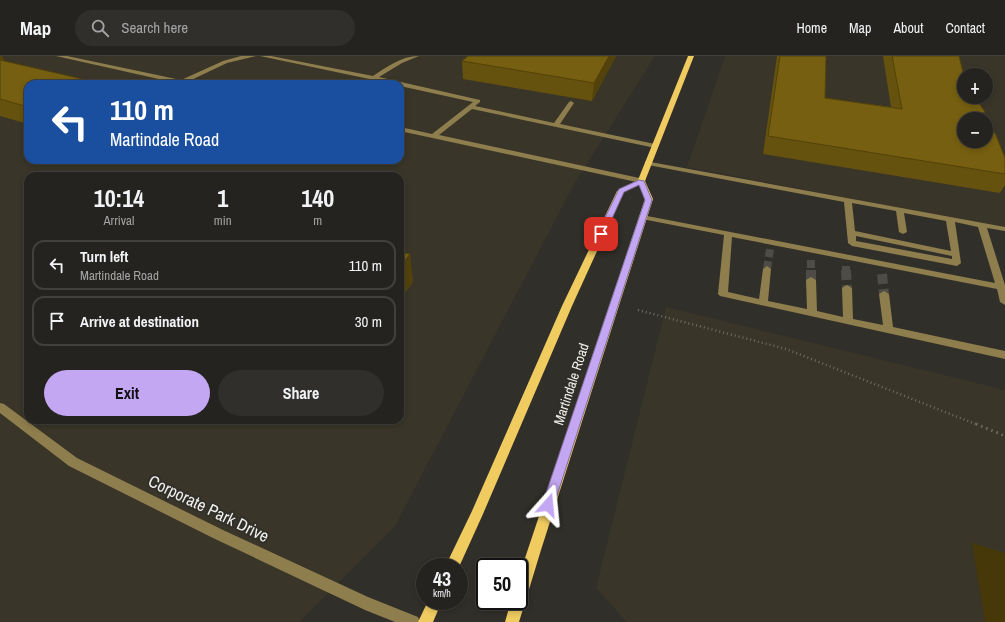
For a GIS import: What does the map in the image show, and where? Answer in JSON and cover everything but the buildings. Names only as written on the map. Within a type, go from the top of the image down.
[{"type":"main road","points":[[456,558],[477,514],[567,306],[621,191],[641,181],[691,56]]},
{"type":"main road","name":"Martindale Road","points":[[528,570],[648,200],[641,181]]},
{"type":"main road","points":[[425,622],[431,610]]},
{"type":"main road","name":"Martindale Road","points":[[512,622],[516,610]]},
{"type":"street","points":[[59,56],[173,80]]},
{"type":"street","points":[[186,80],[217,64],[240,57],[253,56]]},
{"type":"street","points":[[263,56],[383,80]]},
{"type":"street","points":[[374,78],[400,62],[416,56]]},
{"type":"street","points":[[404,85],[478,101],[434,136]]},
{"type":"street","points":[[556,125],[571,103]]},
{"type":"street","points":[[470,107],[655,146]]},
{"type":"street","points":[[404,130],[641,181]]},
{"type":"street","points":[[648,163],[1005,229]]},
{"type":"street","points":[[848,200],[851,233],[956,254],[950,219]]},
{"type":"street","points":[[900,210],[903,232]]},
{"type":"street","points":[[642,217],[728,234],[770,246],[811,250],[846,261],[882,264],[1000,287]]},
{"type":"street","points":[[982,225],[1005,302]]},
{"type":"street","points":[[728,234],[723,294],[1005,355]]},
{"type":"street","points":[[811,250],[811,260]]},
{"type":"street","points":[[882,264],[882,274]]},
{"type":"street","points":[[763,303],[767,269]]},
{"type":"street","points":[[811,280],[812,313]]},
{"type":"street","points":[[848,288],[848,321]]},
{"type":"street","points":[[884,294],[888,330]]},
{"type":"street","name":"Corporate Park Drive","points":[[0,408],[73,462],[225,537],[365,603],[413,622]]},
{"type":"path","points":[[638,310],[786,349],[1005,436]]},
{"type":"shaded area","points":[[0,56],[655,56],[574,184],[395,526],[299,622],[0,622]]},
{"type":"shaded area","points":[[725,56],[1005,56],[1005,229],[687,167]]},
{"type":"shaded area","points":[[666,307],[1005,390],[1005,622],[627,622],[596,588]]},
{"type":"shaded area","points":[[972,543],[1005,553],[1005,622],[985,622]]},
{"type":"tunnel","points":[[767,269],[770,249]]},
{"type":"tunnel","points":[[811,260],[811,280]]},
{"type":"tunnel","points":[[846,270],[847,288]]},
{"type":"tunnel","points":[[882,274],[884,294]]},
{"type":"route","points":[[548,505],[648,200],[641,181],[621,191],[601,234]]}]
